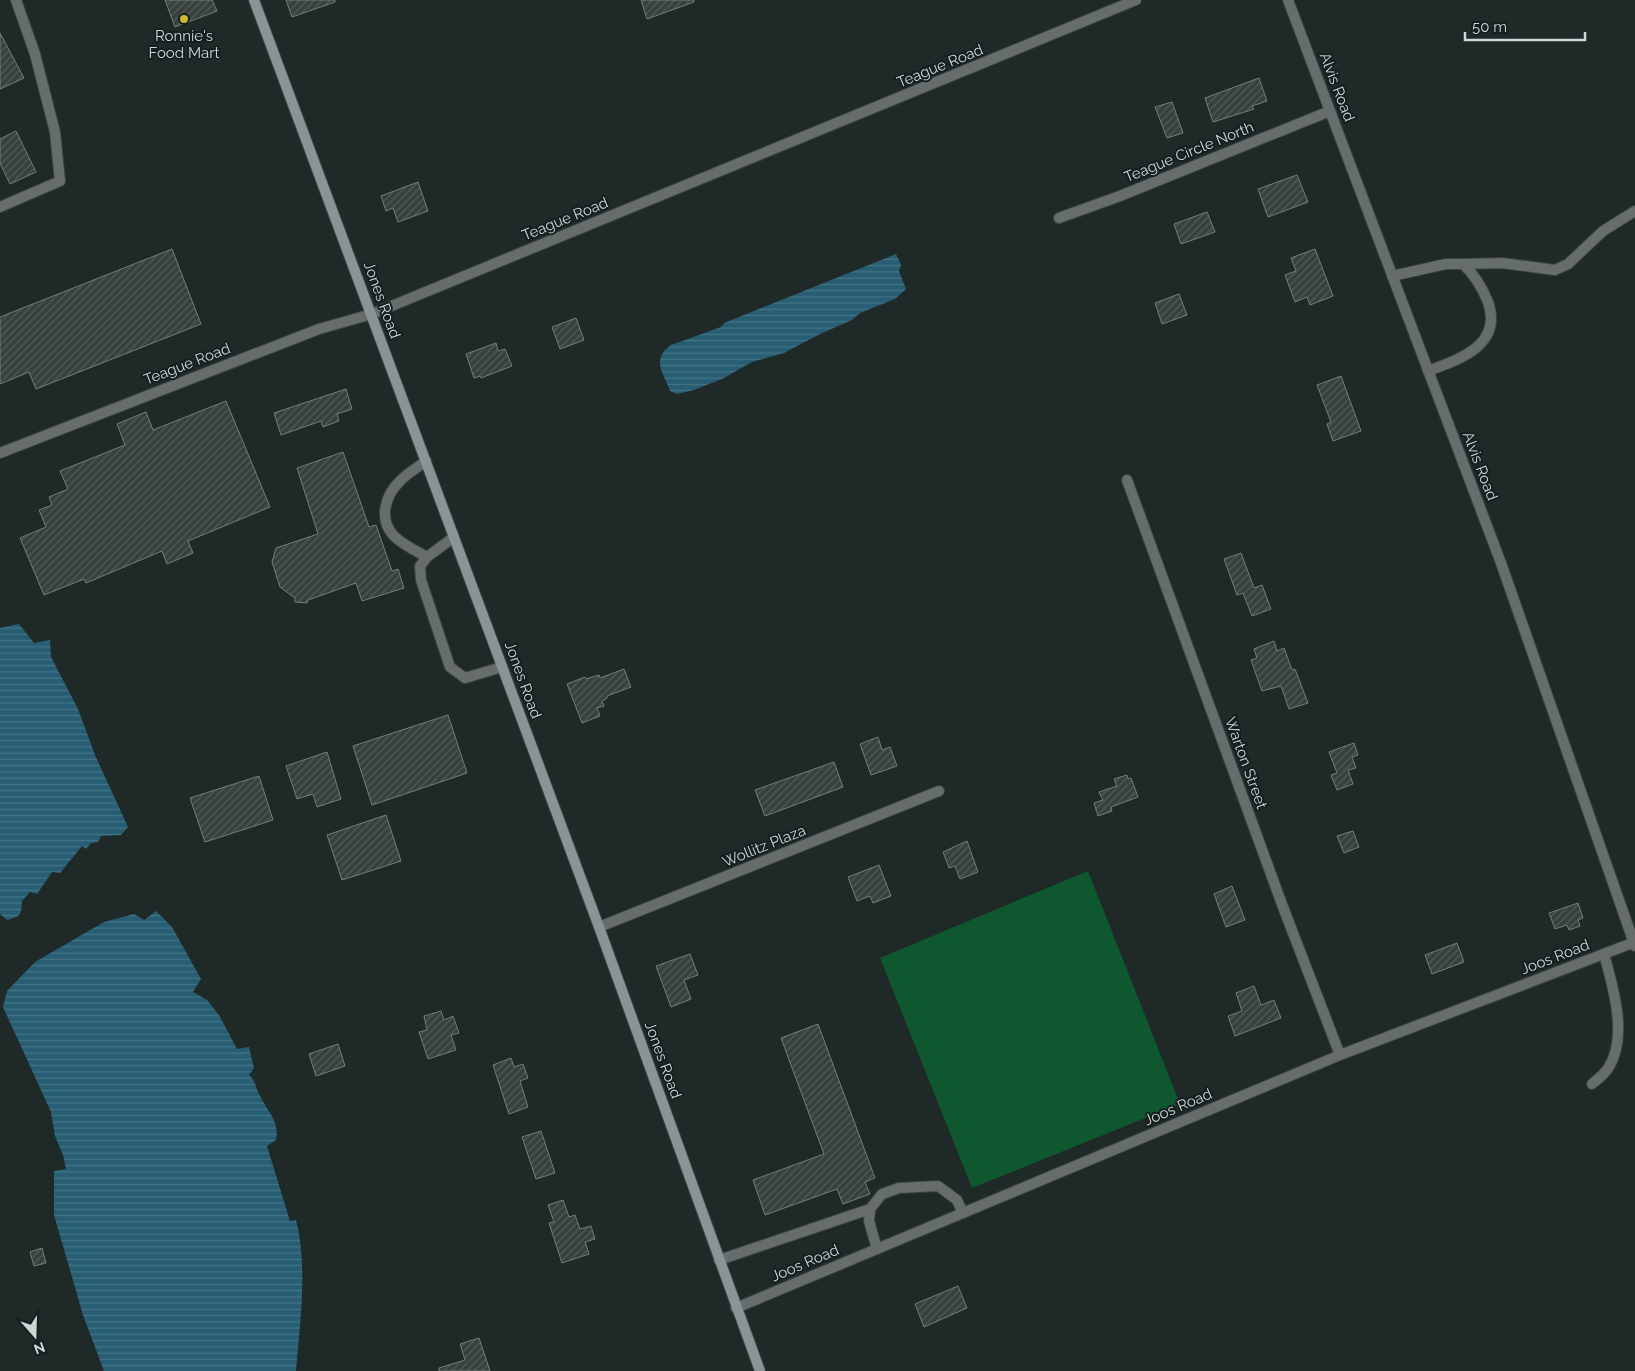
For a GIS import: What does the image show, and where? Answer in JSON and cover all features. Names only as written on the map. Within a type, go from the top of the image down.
[{"type":"street","points":[[0,206],[60,181],[55,132],[34,54],[16,0]]},
{"type":"street","name":"Jones Road","points":[[254,0],[599,927],[760,1371]]},
{"type":"street","name":"Teague Road","points":[[0,453],[319,329],[372,314],[1136,0]]},
{"type":"street","name":"Alvis Road","points":[[1288,0],[1504,572],[1635,943]]},
{"type":"street","name":"Teague Circle North","points":[[1059,218],[1120,196],[1330,111]]},
{"type":"street","points":[[1392,276],[1446,264],[1502,264],[1555,270],[1568,264],[1603,231],[1635,211]]},
{"type":"street","points":[[1428,371],[1452,362],[1474,350],[1487,337],[1491,324],[1490,310],[1483,289],[1473,273],[1463,264]]},
{"type":"street","points":[[426,461],[400,481],[384,505],[385,522],[392,534],[427,557]]},
{"type":"street","name":"Warton Street","points":[[1127,480],[1283,907],[1340,1055]]},
{"type":"street","points":[[454,537],[427,557],[420,566],[422,580],[450,667],[465,678],[502,667]]},
{"type":"street","name":"Wollitz Plaza","points":[[599,927],[939,791]]},
{"type":"street","name":"Joos Road","points":[[736,1308],[1340,1055],[1635,943]]},
{"type":"street","points":[[1592,1084],[1608,1069],[1616,1053],[1618,1031],[1615,1001],[1604,954]]},
{"type":"street","points":[[719,1260],[870,1209],[882,1194],[899,1188],[938,1186],[957,1200],[963,1213]]},
{"type":"street","points":[[870,1209],[869,1221],[877,1249]]},
{"type":"green space","points":[[1088,871],[1180,1104],[972,1188],[880,958]]},
{"type":"water","points":[[896,254],[901,265],[899,271],[906,289],[895,299],[860,313],[852,320],[784,353],[752,362],[722,379],[694,390],[677,394],[670,391],[660,366],[660,361],[661,355],[671,345],[721,327],[724,323]]},
{"type":"water","points":[[19,624],[34,643],[50,640],[51,657],[78,709],[95,755],[128,827],[121,835],[101,836],[98,842],[91,843],[86,849],[82,846],[60,873],[52,872],[37,894],[30,892],[22,901],[21,912],[18,916],[7,920],[0,914],[0,628]]},
{"type":"water","points":[[156,911],[172,927],[201,979],[193,992],[207,1000],[219,1015],[237,1049],[249,1047],[254,1068],[249,1075],[275,1122],[276,1140],[267,1146],[290,1221],[296,1220],[302,1257],[301,1315],[296,1371],[104,1371],[83,1315],[54,1215],[54,1171],[66,1169],[63,1155],[55,1136],[51,1112],[3,1007],[7,991],[35,962],[104,922],[134,914],[144,920]]},
{"type":"building","name":"Ronnie's Food Mart","points":[[165,0],[212,0],[217,11],[175,27]]},
{"type":"building","points":[[286,0],[335,0],[335,2],[292,17]]},
{"type":"building","points":[[641,0],[694,0],[694,2],[647,19]]},
{"type":"building","points":[[0,33],[24,78],[0,89]]},
{"type":"building","points":[[1259,78],[1267,101],[1252,106],[1254,109],[1213,122],[1205,98]]},
{"type":"building","points":[[1172,102],[1183,133],[1167,138],[1155,107]]},
{"type":"building","points":[[16,131],[36,172],[10,184],[0,163],[0,139]]},
{"type":"building","points":[[1297,175],[1308,202],[1268,217],[1258,189]]},
{"type":"building","points":[[418,182],[428,211],[398,222],[393,208],[386,211],[381,196]]},
{"type":"building","points":[[1207,212],[1215,232],[1181,244],[1174,224]]},
{"type":"building","points":[[172,249],[201,324],[36,389],[29,372],[0,384],[0,317]]},
{"type":"building","points":[[1315,249],[1333,296],[1310,305],[1307,297],[1295,302],[1285,275],[1296,271],[1291,258]]},
{"type":"building","points":[[1179,294],[1187,315],[1162,324],[1155,303]]},
{"type":"building","points":[[576,318],[584,340],[560,349],[552,327]]},
{"type":"building","points":[[496,343],[498,351],[505,349],[512,366],[481,378],[480,376],[474,378],[466,354]]},
{"type":"building","points":[[1341,376],[1361,431],[1333,441],[1327,424],[1331,422],[1317,385]]},
{"type":"building","points":[[346,389],[352,409],[337,414],[339,421],[323,427],[321,421],[281,435],[274,413]]},
{"type":"building","points":[[226,401],[270,507],[188,541],[193,553],[167,564],[162,551],[86,583],[84,579],[44,595],[20,538],[46,527],[39,510],[52,505],[49,497],[68,489],[60,471],[125,445],[117,424],[146,412],[153,430]]},
{"type":"building","points":[[343,452],[369,527],[376,525],[392,571],[398,569],[404,588],[362,601],[356,583],[308,600],[307,603],[295,602],[295,598],[280,587],[272,562],[276,548],[318,534],[297,468]]},
{"type":"building","points":[[1241,553],[1254,588],[1262,585],[1271,609],[1252,616],[1243,593],[1237,595],[1224,559]]},
{"type":"building","points":[[1274,641],[1277,651],[1284,648],[1292,670],[1295,669],[1308,703],[1289,709],[1281,686],[1262,691],[1251,660],[1257,658],[1254,649]]},
{"type":"building","points":[[624,669],[631,687],[607,696],[602,701],[604,706],[597,708],[600,716],[582,723],[567,684],[585,677],[586,679],[599,675],[600,678]]},
{"type":"building","points":[[448,715],[467,773],[372,805],[353,746]]},
{"type":"building","points":[[878,737],[882,750],[890,747],[897,766],[871,775],[860,744]]},
{"type":"building","points":[[1354,743],[1358,755],[1352,757],[1356,768],[1348,770],[1353,784],[1337,790],[1331,775],[1337,773],[1329,752]]},
{"type":"building","points":[[327,752],[341,799],[317,807],[313,794],[297,799],[286,766]]},
{"type":"building","points":[[834,762],[843,787],[765,816],[755,790]]},
{"type":"building","points":[[1127,775],[1128,779],[1131,778],[1138,797],[1111,807],[1112,811],[1098,816],[1094,803],[1103,800],[1099,792],[1117,786],[1114,779]]},
{"type":"building","points":[[259,776],[273,820],[205,842],[190,798]]},
{"type":"building","points":[[386,815],[401,861],[342,880],[327,835]]},
{"type":"building","points":[[1353,831],[1359,847],[1344,853],[1337,836]]},
{"type":"building","points":[[967,841],[978,872],[960,879],[955,866],[949,868],[943,852]]},
{"type":"building","points":[[879,865],[891,896],[873,903],[870,896],[857,901],[848,877]]},
{"type":"building","points":[[1232,886],[1245,920],[1226,927],[1214,894]]},
{"type":"building","points":[[1578,903],[1583,918],[1578,920],[1580,926],[1569,930],[1567,925],[1555,929],[1549,913]]},
{"type":"building","points":[[1457,943],[1464,962],[1432,974],[1425,955]]},
{"type":"building","points":[[690,954],[698,975],[684,980],[691,999],[671,1007],[656,966]]},
{"type":"building","points":[[1254,986],[1261,1005],[1274,1000],[1281,1018],[1235,1036],[1228,1016],[1242,1011],[1236,993]]},
{"type":"building","points":[[441,1011],[444,1020],[453,1016],[459,1033],[451,1035],[456,1050],[428,1059],[419,1032],[427,1030],[424,1016]]},
{"type":"building","points":[[818,1024],[875,1178],[865,1182],[870,1194],[843,1204],[837,1189],[765,1215],[753,1180],[824,1154],[781,1038]]},
{"type":"building","points":[[338,1044],[345,1066],[316,1076],[309,1054]]},
{"type":"building","points":[[511,1058],[514,1067],[523,1064],[528,1078],[520,1081],[528,1107],[509,1114],[493,1065]]},
{"type":"building","points":[[541,1131],[555,1173],[536,1179],[522,1137]]},
{"type":"building","points":[[563,1200],[569,1217],[575,1215],[580,1229],[591,1226],[595,1239],[585,1242],[589,1254],[562,1263],[549,1223],[554,1222],[548,1205]]},
{"type":"building","points":[[42,1248],[46,1263],[34,1266],[30,1252]]},
{"type":"building","points":[[958,1286],[967,1308],[924,1327],[915,1304]]},
{"type":"building","points":[[479,1338],[490,1371],[439,1371],[439,1368],[465,1360],[460,1344]]},
{"type":"place","name":"Ronnie's Food Mart","points":[[184,19]]}]
